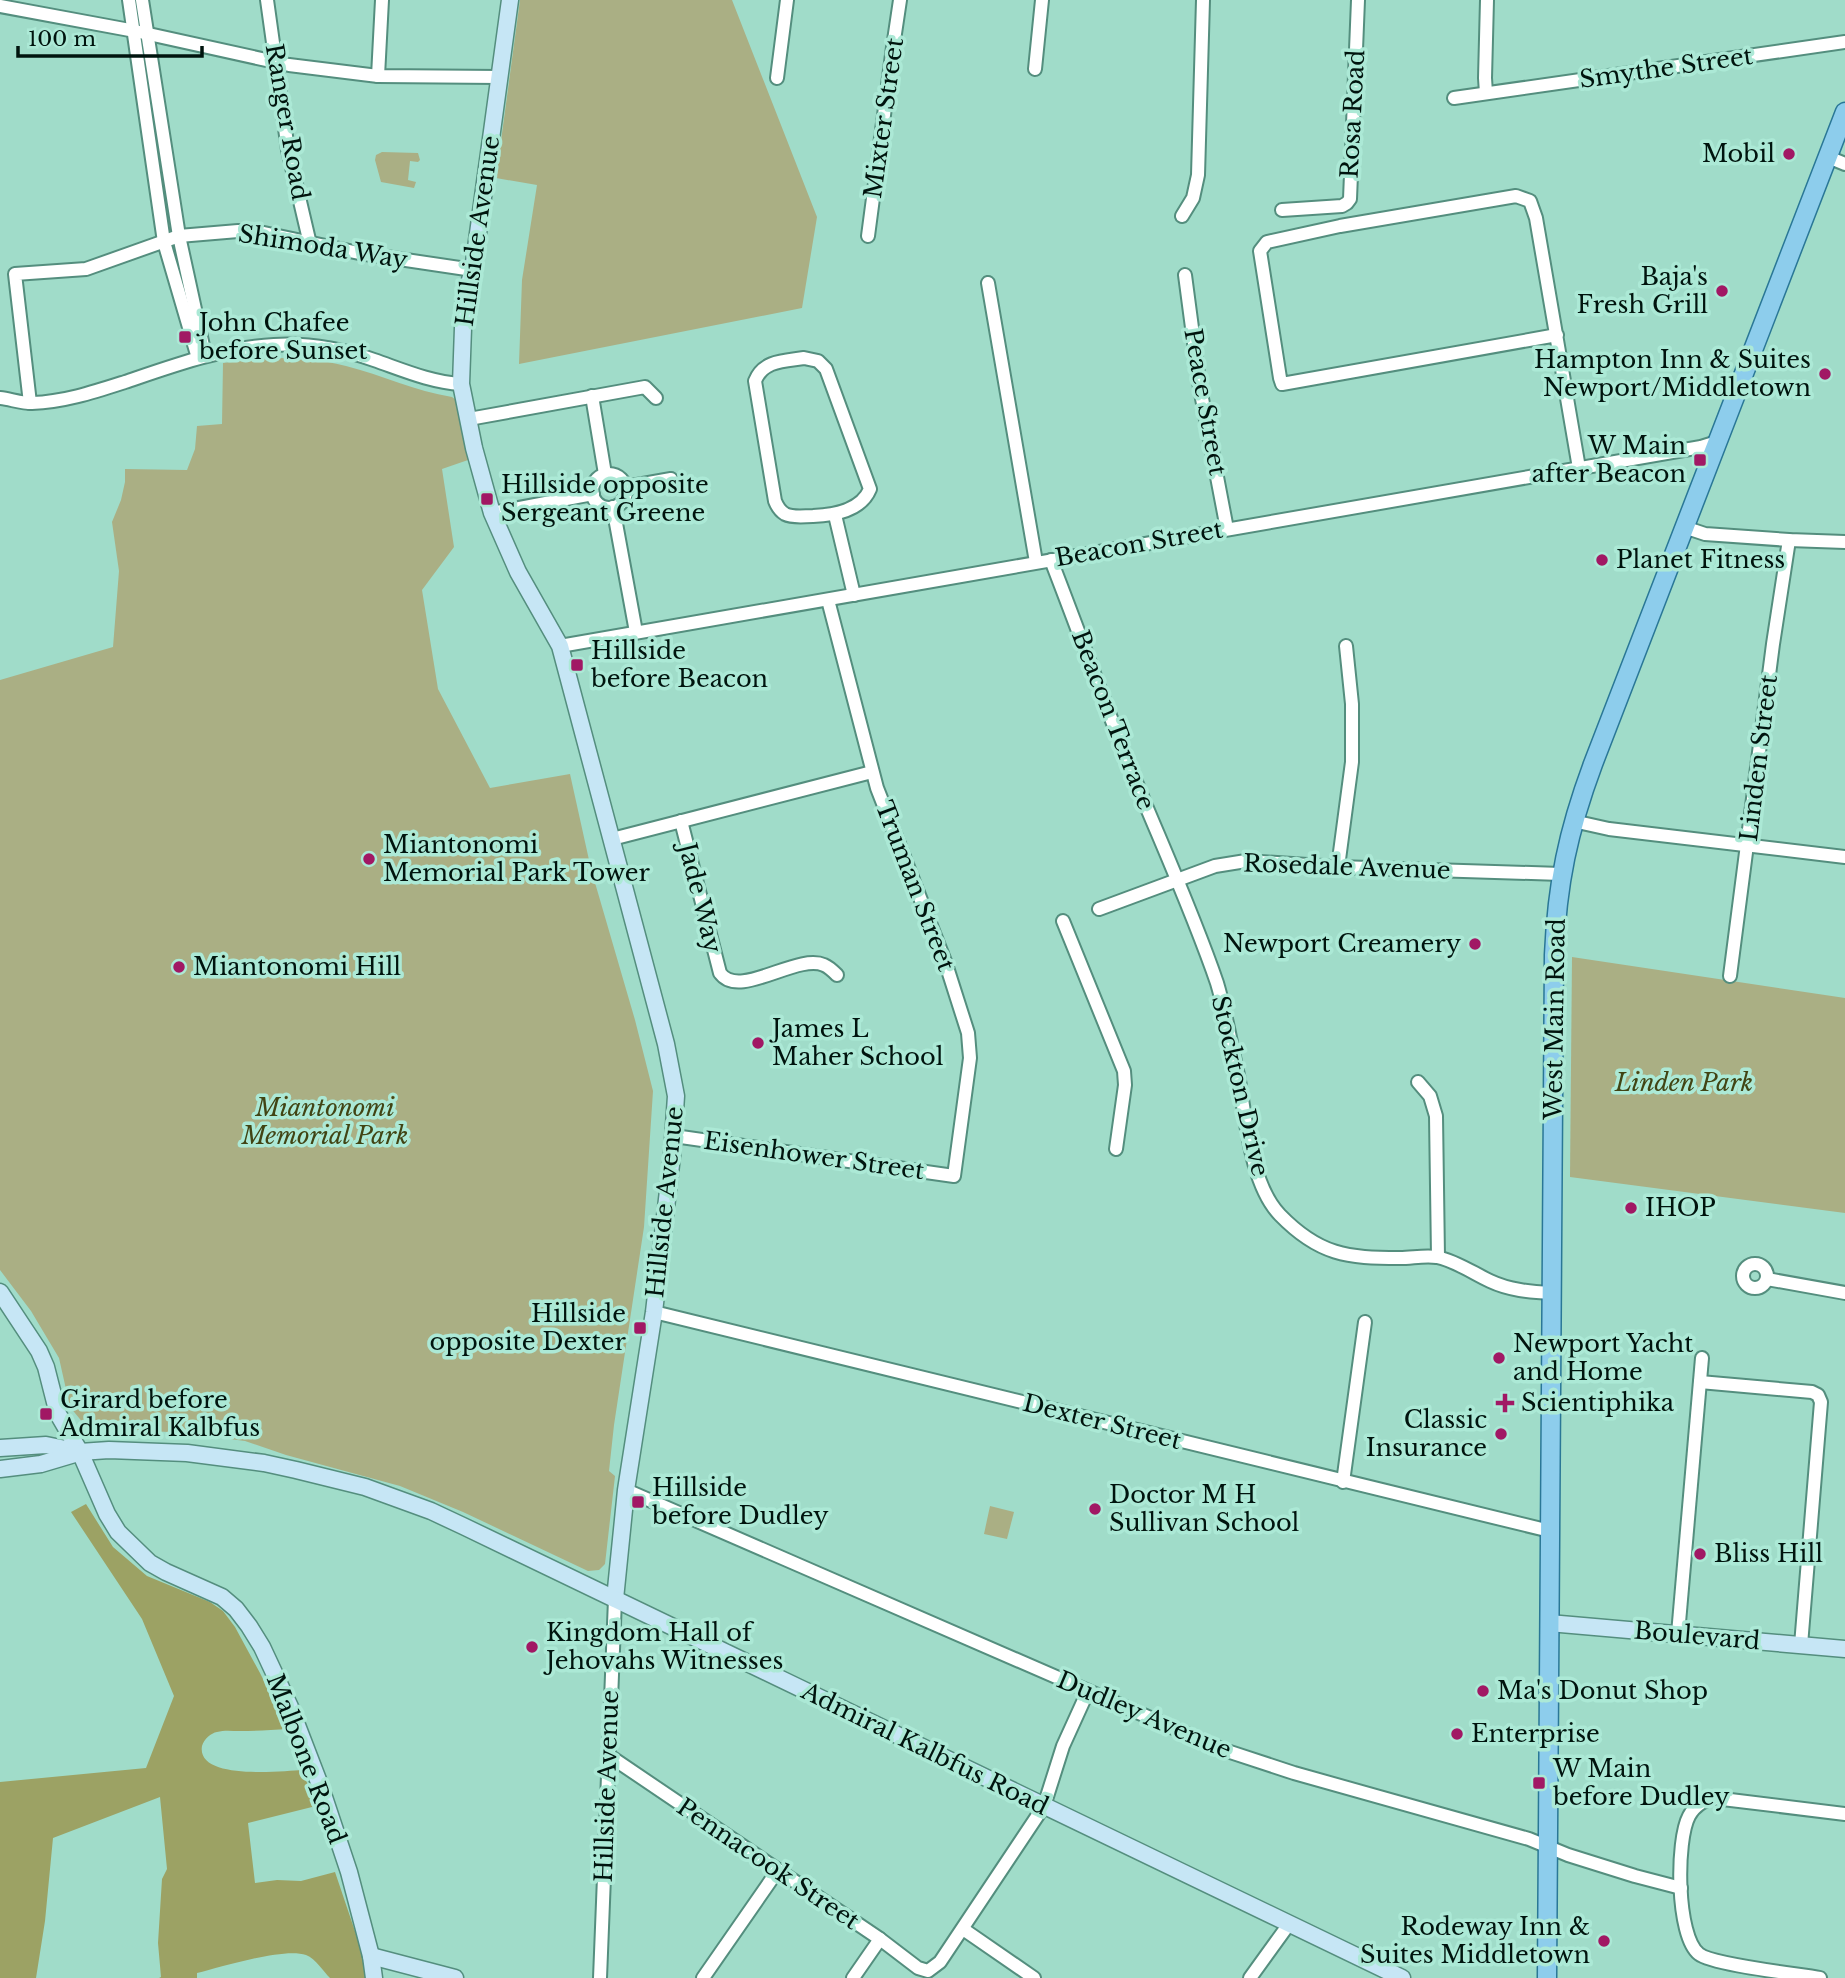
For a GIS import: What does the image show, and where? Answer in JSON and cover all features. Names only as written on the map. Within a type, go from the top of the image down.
[{"type":"main road","name":"West Main Road","points":[[1547,1978],[1554,955],[1557,901],[1573,821],[1593,764],[1845,112]]},
{"type":"street","points":[[130,0],[141,33],[201,357]]},
{"type":"street","points":[[142,0],[141,33],[164,242],[201,357]]},
{"type":"street","name":"Ranger Road","points":[[267,0],[288,150],[310,244]]},
{"type":"street","points":[[378,76],[382,0]]},
{"type":"street","name":"Hillside Avenue","points":[[510,0],[473,270],[464,300],[461,384],[474,448],[492,513],[518,572],[560,646],[666,1044],[676,1096],[654,1311],[626,1490],[615,1599],[600,1978]]},
{"type":"street","points":[[777,78],[787,0]]},
{"type":"street","name":"Mixter Street","points":[[868,236],[900,0]]},
{"type":"street","points":[[1035,69],[1042,0]]},
{"type":"street","points":[[1182,216],[1193,198],[1198,175],[1203,0]]},
{"type":"street","name":"Rosa Road","points":[[1282,210],[1342,206],[1350,198],[1359,0]]},
{"type":"street","points":[[1486,93],[1487,0]]},
{"type":"street","points":[[0,6],[14,5],[276,63],[378,76],[500,77]]},
{"type":"street","name":"Smythe Street","points":[[1454,98],[1845,41]]},
{"type":"street","points":[[1828,157],[1845,164]]},
{"type":"street","points":[[1557,335],[1282,384],[1259,255],[1261,247],[1267,242],[1340,226],[1507,197],[1516,196],[1530,201],[1536,218],[1557,335],[1579,468]]},
{"type":"street","name":"Shimoda Way","points":[[30,403],[15,274],[86,269],[179,236],[238,230],[359,253],[473,270]]},
{"type":"street","name":"Peace Street","points":[[1185,275],[1200,388],[1227,529]]},
{"type":"street","points":[[988,283],[1036,562]]},
{"type":"street","points":[[0,398],[30,403],[73,399],[233,348],[300,344],[352,353],[411,374],[461,384]]},
{"type":"street","points":[[804,358],[818,361],[826,369],[870,489],[860,503],[835,515],[797,517],[784,514],[778,508],[755,381],[762,369],[771,363],[804,358]]},
{"type":"street","points":[[469,419],[645,387],[656,398]]},
{"type":"street","points":[[592,396],[606,474]]},
{"type":"street","name":"Beacon Street","points":[[560,646],[1717,442]]},
{"type":"street","points":[[606,474],[618,477],[625,487],[623,500],[612,507],[600,505],[593,494],[595,482],[606,474]]},
{"type":"street","points":[[625,487],[671,480]]},
{"type":"street","points":[[492,513],[593,494]]},
{"type":"street","points":[[612,507],[636,632]]},
{"type":"street","points":[[835,515],[854,595]]},
{"type":"street","points":[[1684,527],[1705,534],[1845,542]]},
{"type":"street","name":"Linden Street","points":[[1730,976],[1789,540]]},
{"type":"street","name":"Beacon Terrace","points":[[1051,560],[1113,724],[1177,879]]},
{"type":"street","name":"Truman Street","points":[[828,600],[872,772],[892,831],[946,964],[968,1033],[970,1066],[954,1176]]},
{"type":"street","points":[[1338,867],[1353,735],[1346,646]]},
{"type":"street","points":[[612,839],[872,772]]},
{"type":"street","name":"Jade Way","points":[[681,821],[722,977],[728,981],[741,982],[811,963],[823,964],[836,975]]},
{"type":"street","points":[[1573,821],[1608,829],[1845,857]]},
{"type":"street","name":"Rosedale Avenue","points":[[1099,909],[1215,866],[1246,861],[1338,867],[1562,874]]},
{"type":"street","name":"Stockton Drive","points":[[1177,879],[1222,1001],[1251,1151],[1264,1190],[1273,1207],[1310,1240],[1338,1253],[1376,1258],[1438,1257],[1504,1286],[1524,1292],[1551,1293]]},
{"type":"street","points":[[1066,927],[1124,1071],[1125,1085],[1116,1149]]},
{"type":"street","points":[[1418,1082],[1430,1096],[1436,1116],[1438,1257]]},
{"type":"street","name":"Eisenhower Street","points":[[674,1136],[954,1176]]},
{"type":"street","points":[[1767,1279],[1845,1293]]},
{"type":"street","name":"Malbone Road","points":[[0,1292],[47,1367],[58,1414],[80,1452],[107,1514],[118,1532],[150,1563],[222,1597],[236,1609],[262,1647],[303,1737],[349,1872],[374,1978]]},
{"type":"street","name":"Dexter Street","points":[[654,1311],[1550,1531]]},
{"type":"street","points":[[1343,1482],[1365,1322]]},
{"type":"street","points":[[1678,1634],[1702,1358]]},
{"type":"street","points":[[1700,1382],[1812,1392],[1818,1395],[1821,1402],[1801,1645]]},
{"type":"street","name":"Admiral Kalbfus Road","points":[[0,1448],[46,1446],[80,1452]]},
{"type":"street","name":"Admiral Kalbfus Road","points":[[0,1469],[41,1464],[80,1452],[110,1450],[187,1453],[264,1463],[334,1479],[431,1511],[1402,1978]]},
{"type":"street","name":"Dudley Avenue","points":[[626,1490],[1224,1750],[1681,1888]]},
{"type":"street","name":"Boulevard","points":[[1549,1623],[1845,1648]]},
{"type":"street","points":[[1034,1978],[963,1928],[1044,1806],[1063,1746],[1088,1691]]},
{"type":"street","name":"Pennacook Street","points":[[608,1755],[880,1939],[918,1968],[928,1971],[940,1962],[963,1928]]},
{"type":"street","points":[[1820,1978],[1701,1956],[1686,1934],[1681,1888],[1682,1836],[1688,1817],[1698,1804],[1714,1798],[1845,1814]]},
{"type":"street","points":[[703,1978],[778,1870]]},
{"type":"street","points":[[1250,1978],[1289,1924]]},
{"type":"street","points":[[853,1978],[880,1939]]},
{"type":"street","points":[[370,1956],[454,1978]]},
{"type":"green space","points":[[520,0],[732,0],[817,217],[802,308],[519,364],[522,280],[537,185],[496,178]]},
{"type":"green space","points":[[382,152],[418,153],[418,162],[410,161],[408,180],[416,182],[414,188],[381,182],[375,160],[376,155]]},
{"type":"green space","name":"Miantonomi Memorial Park","points":[[269,358],[308,359],[336,364],[456,400],[469,458],[442,469],[454,547],[422,590],[438,689],[490,788],[570,774],[591,869],[653,1091],[644,1227],[614,1425],[609,1471],[615,1476],[605,1564],[599,1570],[588,1571],[463,1512],[400,1486],[245,1441],[185,1433],[101,1428],[84,1424],[70,1407],[59,1358],[31,1311],[0,1270],[0,680],[113,647],[119,571],[112,522],[121,500],[125,469],[187,470],[195,449],[197,426],[222,424],[223,363]]},
{"type":"green space","name":"Linden Park","points":[[1572,957],[1845,998],[1845,1213],[1570,1177]]},
{"type":"green space","points":[[86,1504],[113,1547],[147,1576],[210,1602],[223,1611],[235,1627],[288,1729],[215,1733],[203,1743],[204,1757],[212,1765],[243,1772],[302,1770],[316,1806],[248,1823],[255,1883],[301,1881],[335,1872],[368,1978],[330,1978],[313,1959],[296,1953],[268,1956],[197,1973],[197,1978],[159,1978],[162,1879],[167,1869],[160,1797],[53,1838],[36,1978],[0,1978],[0,1782],[146,1768],[174,1696],[142,1619],[71,1512]]},
{"type":"green space","points":[[990,1506],[1014,1512],[1007,1539],[984,1534]]},
{"type":"place","name":"Mobil","points":[[1789,154]]},
{"type":"place","name":"Baja's Fresh Grill","points":[[1722,291]]},
{"type":"place","name":"John Chafee before Sunset","points":[[185,337]]},
{"type":"place","name":"Hampton Inn & Suites Newport/Middletown","points":[[1825,374]]},
{"type":"place","name":"W Main after Beacon","points":[[1700,460]]},
{"type":"place","name":"Hillside opposite Sergeant Greene","points":[[487,499]]},
{"type":"place","name":"Planet Fitness","points":[[1602,560]]},
{"type":"place","name":"Hillside before Beacon","points":[[577,665]]},
{"type":"place","name":"Miantonomi Memorial Park Tower","points":[[369,859]]},
{"type":"place","name":"Newport Creamery","points":[[1475,944]]},
{"type":"place","name":"Miantonomi Hill","points":[[179,967]]},
{"type":"place","name":"James L Maher School","points":[[758,1043]]},
{"type":"place","name":"IHOP","points":[[1631,1208]]},
{"type":"place","name":"Hillside opposite Dexter","points":[[640,1328]]},
{"type":"place","name":"Newport Yacht and Home","points":[[1499,1358]]},
{"type":"place","name":"Scientiphika","points":[[1505,1403]]},
{"type":"place","name":"Girard before Admiral Kalbfus","points":[[46,1414]]},
{"type":"place","name":"Classic Insurance","points":[[1501,1434]]},
{"type":"place","name":"Hillside before Dudley","points":[[638,1502]]},
{"type":"place","name":"Doctor M H Sullivan School","points":[[1095,1509]]},
{"type":"place","name":"Bliss Hill","points":[[1700,1554]]},
{"type":"place","name":"Kingdom Hall of Jehovahs Witnesses","points":[[532,1647]]},
{"type":"place","name":"Ma's Donut Shop","points":[[1483,1691]]},
{"type":"place","name":"Enterprise","points":[[1457,1734]]},
{"type":"place","name":"W Main before Dudley","points":[[1539,1783]]},
{"type":"place","name":"Rodeway Inn & Suites Middletown","points":[[1604,1941]]}]
